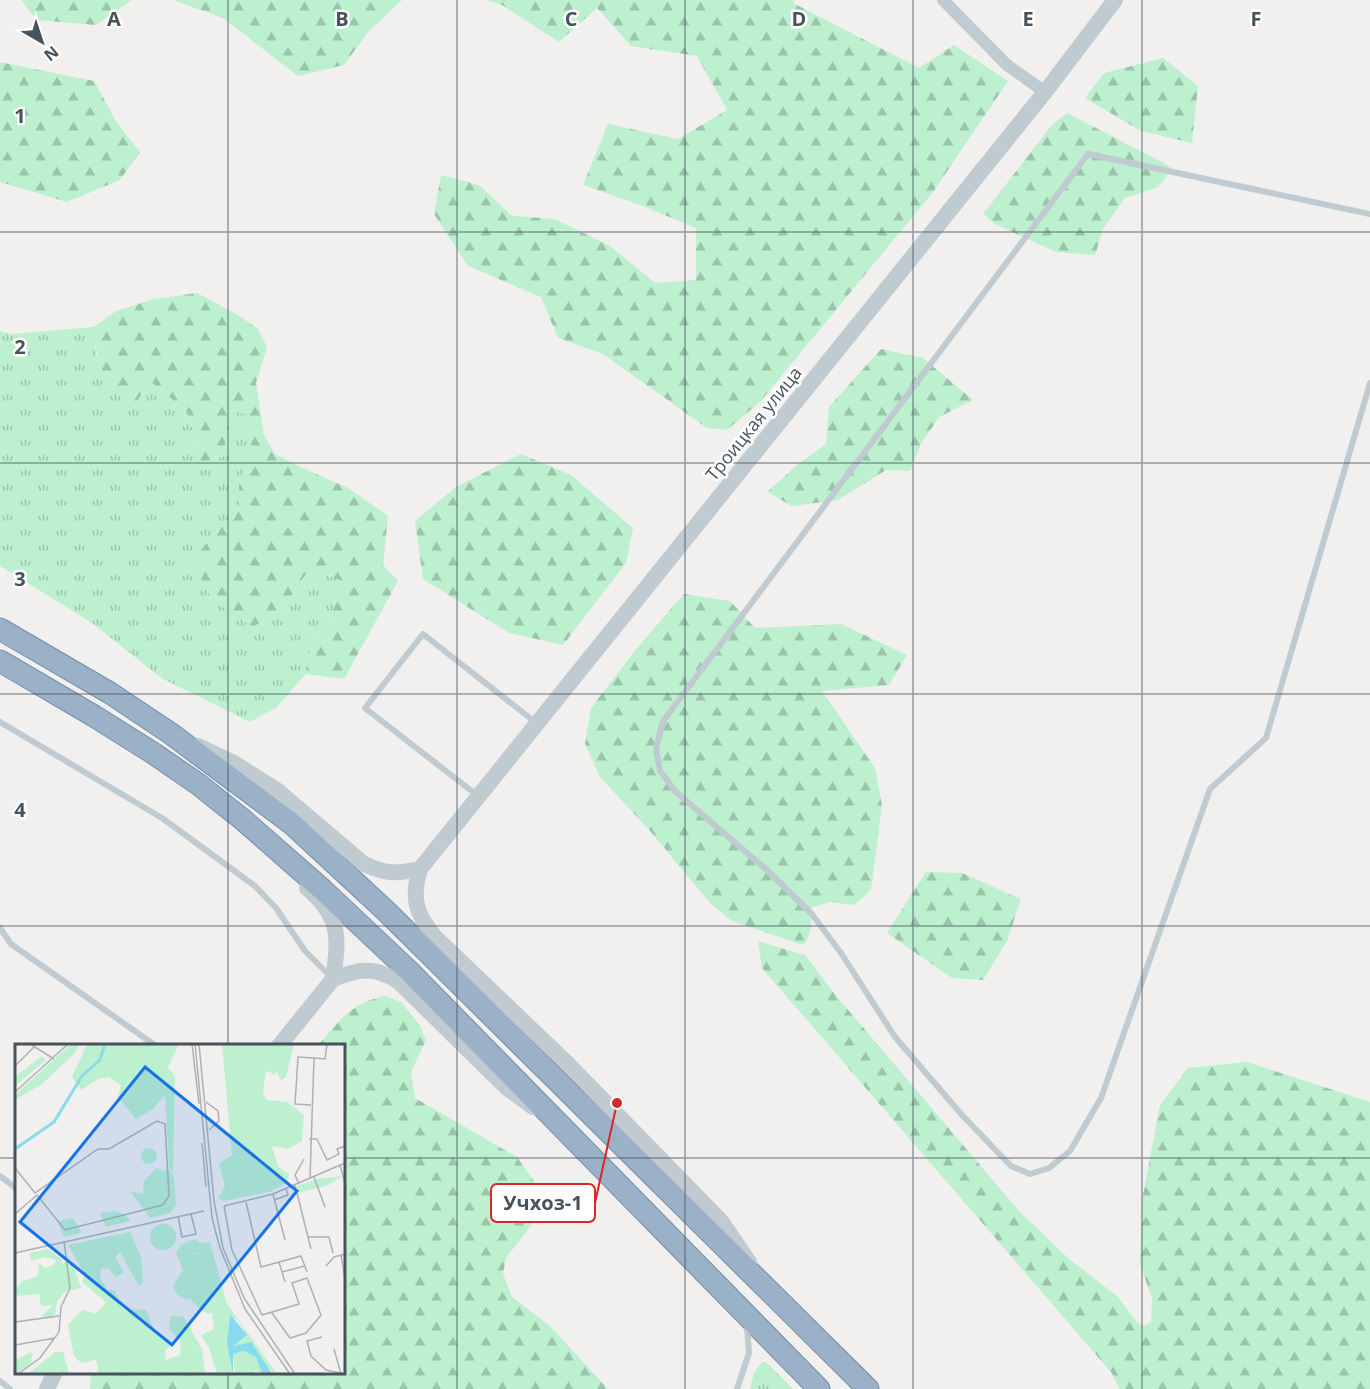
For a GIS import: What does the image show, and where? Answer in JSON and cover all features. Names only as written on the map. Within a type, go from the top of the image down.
[{"type":"highway","points":[[0,629],[110,693],[170,733],[292,824],[342,868],[868,1389]]},
{"type":"highway","points":[[0,661],[104,722],[198,784],[323,890],[392,955],[819,1389]]},
{"type":"street","points":[[943,0],[1006,65],[1045,92]]},
{"type":"street","name":"Троицкая улица","points":[[420,869],[1045,92],[1115,0]]},
{"type":"street","points":[[170,733],[234,763],[278,791],[364,864],[377,870],[396,874],[420,869],[415,887],[416,905],[424,924],[435,938],[567,1063],[721,1221],[769,1290]]},
{"type":"street","points":[[198,784],[235,824],[317,897],[333,919],[337,936],[333,979]]},
{"type":"street","points":[[281,1044],[333,979],[354,971],[369,970],[384,973],[398,981],[506,1087],[566,1132]]},
{"type":"street","points":[[47,1389],[55,1374]]},
{"type":"lane","points":[[1370,214],[1088,154],[663,720],[656,749],[660,771],[676,792],[767,870],[811,913],[841,954],[895,1037],[962,1115],[1011,1166],[1030,1174],[1049,1168],[1070,1151],[1101,1098],[1210,789],[1266,738],[1370,383]]},
{"type":"lane","points":[[478,797],[365,708],[423,634],[537,724]]},
{"type":"lane","points":[[0,722],[162,818],[255,886],[276,908],[305,951],[333,979]]},
{"type":"lane","points":[[0,928],[11,944],[153,1044]]},
{"type":"lane","points":[[0,1176],[15,1187]]},
{"type":"lane","points":[[737,1389],[749,1353],[747,1316]]},
{"type":"lane","points":[[0,1382],[10,1389]]},
{"type":"green space","points":[[21,0],[132,0],[96,25],[37,20]]},
{"type":"green space","points":[[173,0],[402,0],[368,32],[344,65],[298,76],[223,18]]},
{"type":"green space","points":[[487,0],[792,0],[795,4],[919,68],[954,45],[1008,81],[933,192],[760,402],[727,430],[707,428],[603,354],[558,338],[541,297],[468,266],[434,214],[441,175],[479,185],[512,216],[555,219],[610,246],[655,283],[696,280],[696,228],[583,185],[608,124],[678,139],[727,110],[697,56],[631,46],[597,8],[559,42],[502,5]]},
{"type":"green space","points":[[1163,58],[1198,86],[1192,143],[1141,131],[1085,98],[1104,73]]},
{"type":"green space","points":[[0,62],[94,81],[117,123],[140,152],[120,180],[67,202],[0,182]]},
{"type":"green space","points":[[1067,113],[1173,168],[1158,187],[1125,198],[1103,229],[1095,255],[1056,252],[995,224],[983,214],[1052,125]]},
{"type":"green space","points":[[197,293],[238,315],[258,329],[267,347],[256,383],[264,435],[275,454],[348,488],[388,516],[383,565],[398,581],[344,679],[306,674],[307,657],[332,614],[340,580],[309,569],[281,612],[252,627],[212,600],[192,560],[239,507],[239,483],[251,445],[246,414],[228,410],[224,456],[201,463],[186,411],[150,381],[132,409],[108,381],[99,364],[94,327],[116,311],[154,299]]},
{"type":"green space","points":[[94,327],[96,355],[132,409],[149,380],[186,411],[195,435],[201,463],[224,456],[228,410],[246,414],[251,445],[239,483],[239,507],[222,529],[281,612],[309,568],[340,580],[332,614],[307,657],[306,674],[276,708],[250,722],[163,679],[92,623],[0,566],[0,331],[12,334]]},
{"type":"green space","points":[[881,349],[923,358],[973,400],[939,417],[921,444],[910,471],[886,470],[838,500],[792,506],[767,492],[797,465],[826,444],[829,407]]},
{"type":"green space","points":[[521,454],[571,475],[633,528],[626,563],[563,645],[509,633],[423,579],[415,521],[456,487]]},
{"type":"green space","points":[[684,594],[730,601],[755,628],[841,624],[907,655],[889,685],[822,691],[875,768],[882,805],[871,890],[854,905],[830,902],[811,908],[810,932],[803,945],[732,921],[710,903],[651,832],[600,777],[585,744],[591,708],[638,647]]},
{"type":"green space","points":[[926,872],[962,873],[1021,899],[1007,941],[983,980],[952,978],[887,933]]},
{"type":"green space","points":[[758,941],[805,955],[838,998],[1020,1212],[1068,1258],[1118,1297],[1137,1322],[1144,1326],[1151,1322],[1152,1298],[1140,1264],[1142,1200],[1160,1105],[1188,1068],[1247,1062],[1370,1102],[1370,1389],[1120,1389],[1111,1372],[762,968]]},
{"type":"green space","points":[[386,996],[401,1002],[419,1024],[426,1040],[411,1072],[415,1098],[517,1157],[540,1190],[532,1224],[506,1258],[503,1274],[512,1297],[550,1326],[608,1389],[90,1389],[91,1374],[345,1374],[345,1044],[319,1044],[347,1014],[374,999]]},
{"type":"green space","points":[[762,1362],[766,1362],[793,1389],[750,1389],[754,1373]]},
{"type":"place","name":"Учхоз-1","points":[[617,1103]]}]
